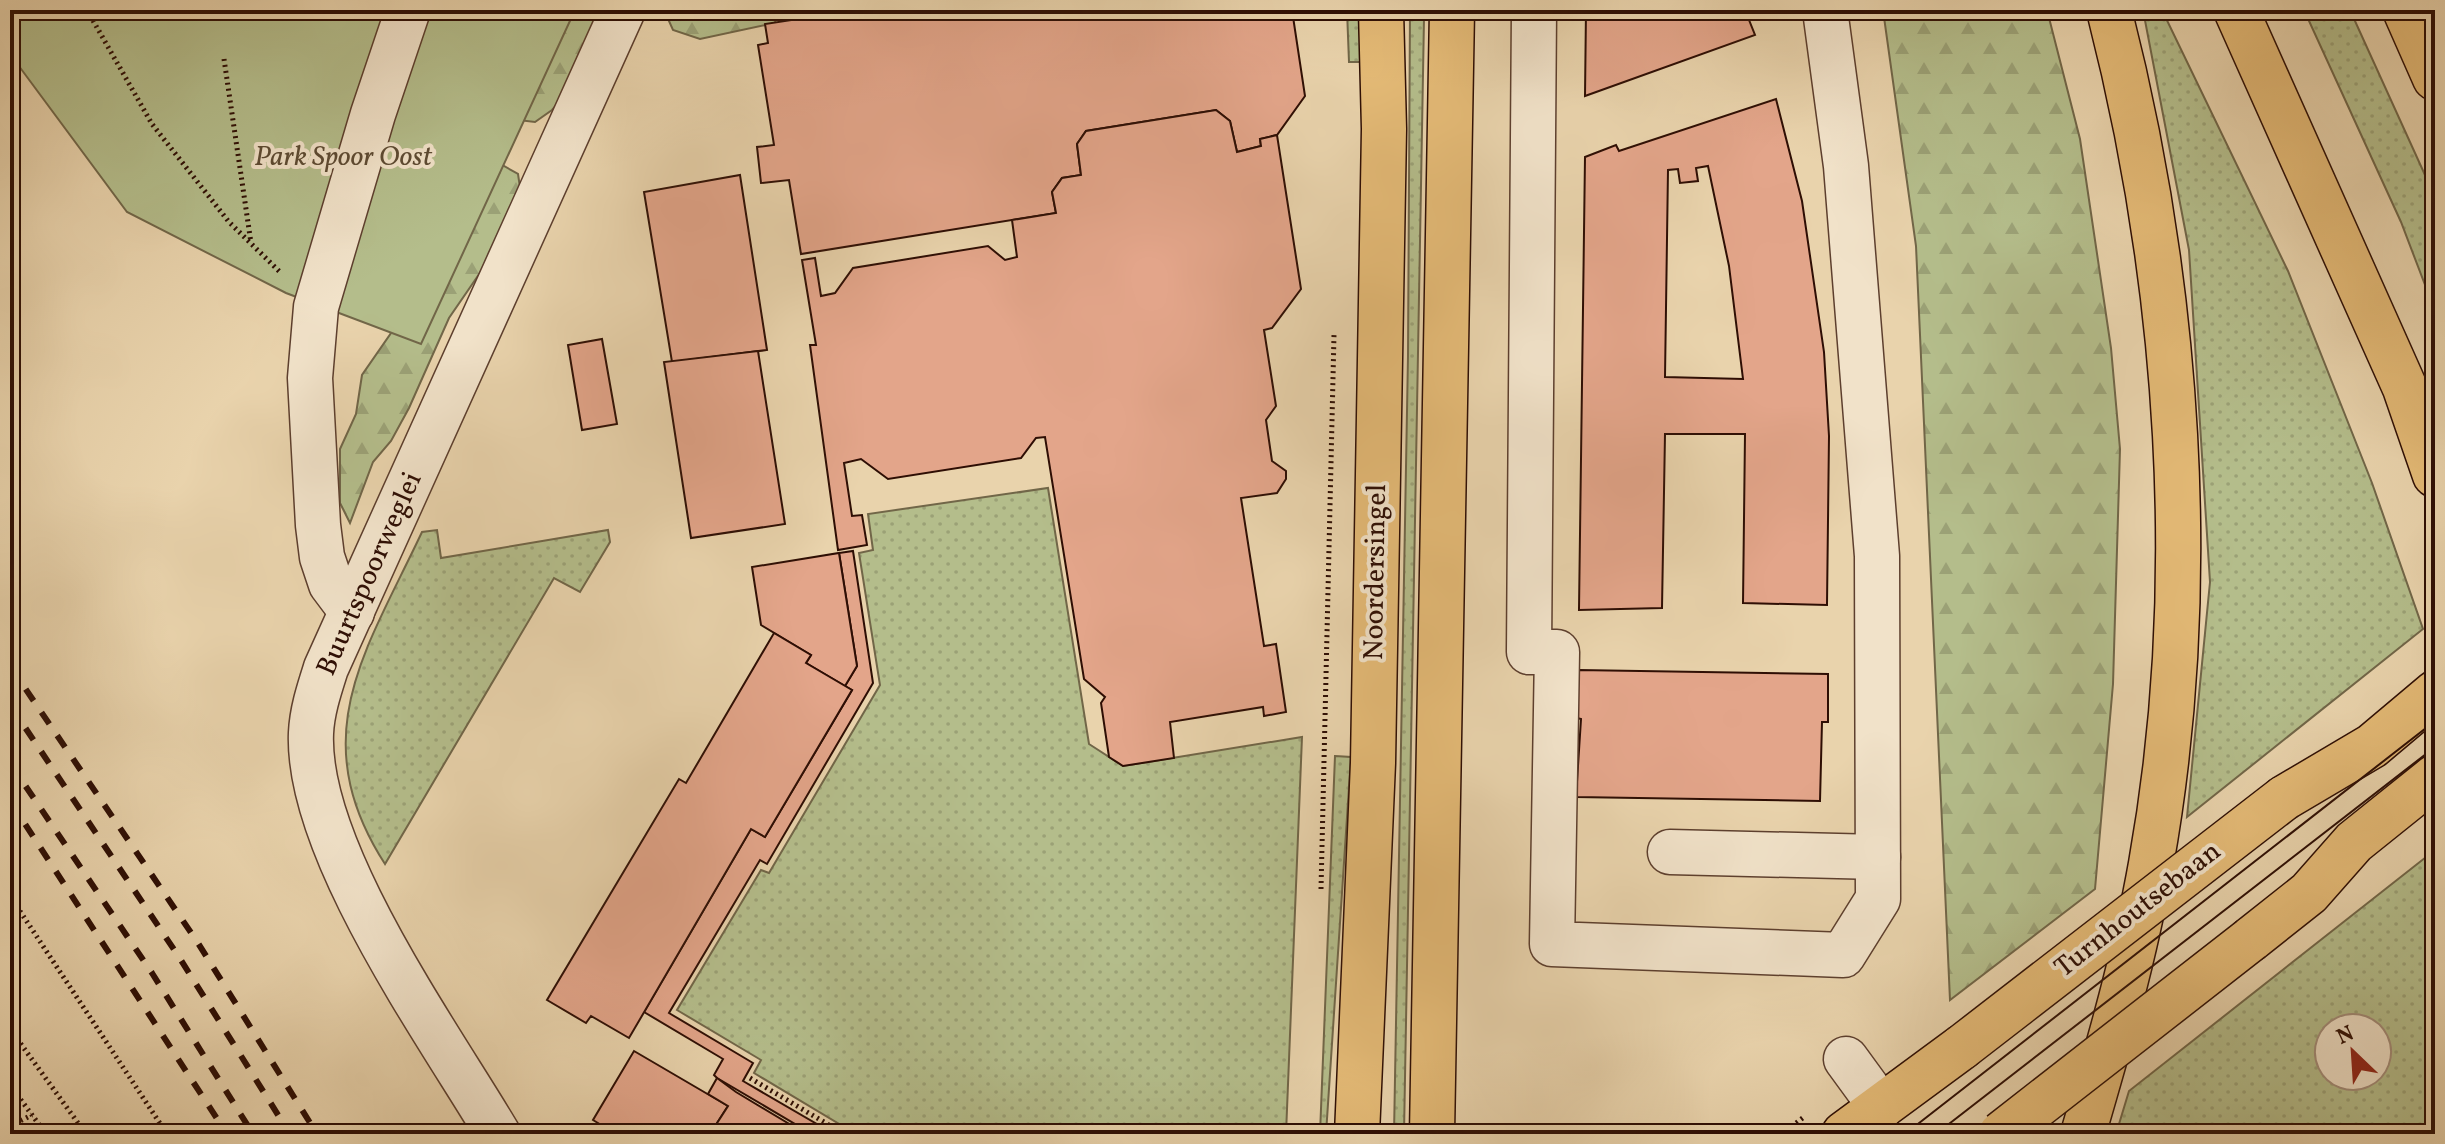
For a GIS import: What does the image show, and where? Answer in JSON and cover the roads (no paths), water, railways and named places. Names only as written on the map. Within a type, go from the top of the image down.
[{"type":"main road","name":"Noordersingel","points":[[1357,1134],[1373,747],[1384,129],[1381,10]]},
{"type":"main road","points":[[1432,1134],[1452,10]]},
{"type":"main road","points":[[2083,1134],[2136,939],[2152,863],[2169,712],[2176,600],[2177,521],[2169,360],[2152,206],[2109,10]]},
{"type":"main road","points":[[2236,10],[2405,388],[2435,475]]},
{"type":"main road","points":[[2408,18],[2435,64]]},
{"type":"main road","points":[[2408,18],[2435,78]]},
{"type":"main road","name":"Turnhoutsebaan","points":[[1844,1134],[1962,1047],[2284,798],[2372,746],[2435,693]]},
{"type":"main road","points":[[2001,1134],[2309,893],[2354,842],[2435,777]]},
{"type":"street","points":[[352,612],[331,584],[322,557],[318,525],[310,378],[316,307],[373,114],[408,10]]},
{"type":"street","name":"Buurtspoorweglei","points":[[498,1134],[349,878],[321,805],[311,734],[314,705],[326,668],[623,10]]},
{"type":"street","points":[[1534,10],[1529,652],[1557,652],[1552,944],[1843,955],[1878,899],[1877,556],[1846,166],[1825,10]]},
{"type":"street","points":[[1670,852],[1878,857]]},
{"type":"street","points":[[1846,1059],[1881,1107]]},
{"type":"tram line","points":[[1905,1134],[2435,721]]},
{"type":"tram line","points":[[1936,1134],[2435,747]]},
{"type":"railway","points":[[10,666],[198,943],[317,1134]]},
{"type":"railway","points":[[10,705],[179,957],[290,1134]]},
{"type":"railway","points":[[10,763],[152,973],[253,1134]]},
{"type":"railway","points":[[10,801],[227,1134]]},
{"type":"park label","name":"Park Spoor Oost","points":[[343,157]]}]
